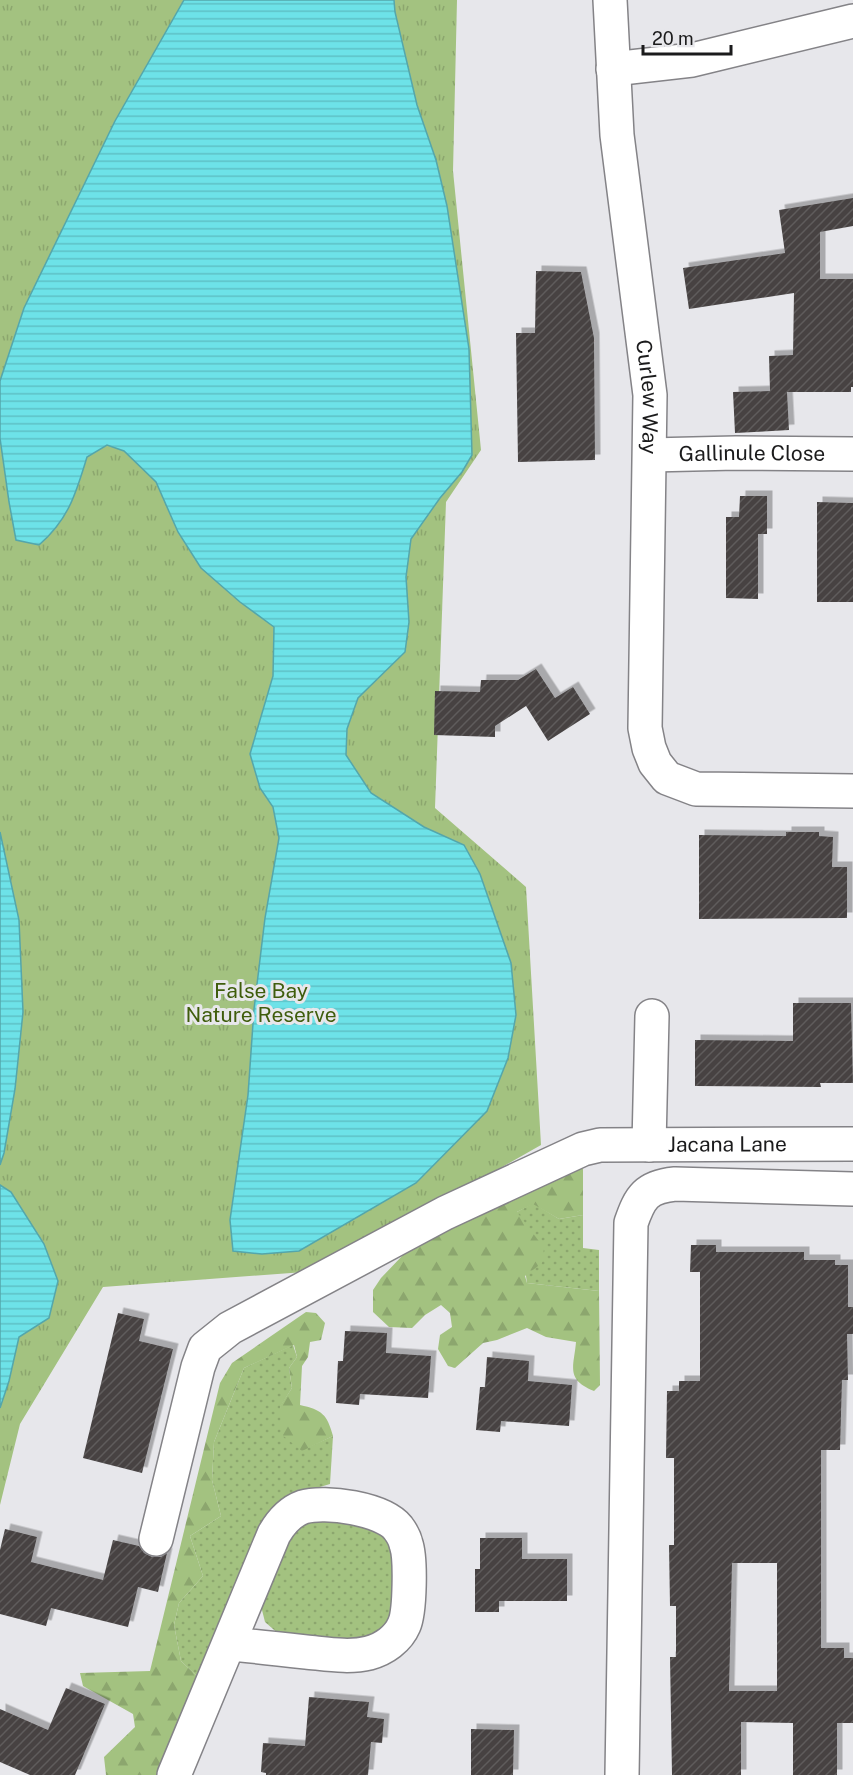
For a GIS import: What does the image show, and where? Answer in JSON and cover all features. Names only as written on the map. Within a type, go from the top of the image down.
[{"type":"street","name":"Curlew Way","points":[[610,0],[616,135],[650,395],[645,728],[649,748],[655,763],[667,778],[696,789],[853,791]]},
{"type":"street","points":[[613,69],[692,60],[853,21]]},
{"type":"street","name":"Gallinule Close","points":[[650,455],[853,453]]},
{"type":"street","points":[[649,1145],[652,1016]]},
{"type":"street","name":"Jacana Lane","points":[[156,1539],[204,1348],[230,1328],[445,1213],[583,1149],[600,1145],[853,1144]]},
{"type":"street","points":[[622,1775],[630,1235],[636,1209],[643,1196],[652,1189],[675,1184],[853,1189]]},
{"type":"street","points":[[174,1775],[274,1534],[281,1521],[304,1507],[323,1505],[368,1510],[390,1520],[398,1528],[406,1542],[409,1555],[408,1608],[405,1624],[398,1636],[384,1647],[370,1653],[350,1656],[229,1644]]},
{"type":"green space","name":"False Bay Nature Reserve","points":[[0,0],[457,0],[453,171],[481,450],[446,502],[435,808],[526,887],[541,1145],[318,1271],[103,1287],[20,1424],[0,1505]]},
{"type":"green space","points":[[553,1167],[583,1169],[583,1215],[559,1219],[533,1204],[517,1212],[544,1248],[542,1263],[525,1276],[527,1283],[599,1291],[600,1385],[594,1391],[575,1377],[573,1365],[576,1342],[546,1337],[527,1328],[483,1343],[455,1368],[448,1366],[438,1349],[440,1335],[452,1327],[450,1313],[441,1305],[425,1315],[412,1328],[389,1327],[373,1312],[373,1290],[381,1278],[426,1231]]},
{"type":"green space","points":[[533,1203],[559,1219],[583,1215],[583,1248],[599,1250],[599,1291],[527,1283],[517,1212]]},
{"type":"green space","points":[[306,1312],[316,1313],[325,1323],[321,1340],[310,1342],[308,1357],[302,1366],[300,1405],[319,1411],[326,1418],[333,1436],[302,1451],[281,1434],[280,1406],[292,1388],[289,1368],[297,1357],[294,1345],[244,1368],[214,1442],[212,1480],[221,1516],[190,1536],[203,1576],[179,1603],[174,1625],[181,1661],[200,1679],[161,1775],[106,1775],[104,1757],[135,1727],[133,1714],[83,1686],[80,1673],[150,1671],[220,1383],[232,1363]]},
{"type":"green space","points":[[293,1345],[297,1357],[289,1368],[292,1388],[280,1407],[302,1450],[333,1436],[330,1484],[290,1496],[200,1679],[181,1661],[174,1625],[179,1603],[203,1576],[190,1536],[221,1516],[212,1480],[214,1442],[244,1368]]},
{"type":"green space","points":[[311,1520],[363,1522],[388,1539],[395,1558],[391,1622],[370,1643],[281,1636],[265,1622],[260,1602],[293,1530]]},
{"type":"water","points":[[184,0],[394,0],[417,105],[436,160],[447,206],[469,349],[472,455],[462,472],[411,539],[406,577],[409,622],[405,652],[358,698],[347,729],[346,755],[371,793],[424,827],[464,845],[480,874],[511,963],[516,1015],[508,1058],[487,1111],[416,1183],[299,1251],[262,1254],[233,1251],[230,1220],[248,1095],[254,1009],[265,918],[279,838],[273,807],[260,788],[250,754],[273,676],[274,627],[240,602],[201,568],[178,532],[156,482],[124,451],[107,445],[87,457],[70,505],[49,535],[39,545],[16,540],[0,438],[0,381],[24,308],[115,121]]},
{"type":"water","points":[[0,832],[19,920],[23,1012],[15,1089],[0,1165]]},
{"type":"water","points":[[0,1185],[11,1192],[44,1244],[58,1281],[49,1318],[19,1337],[0,1408]]},
{"type":"building","points":[[853,198],[853,226],[820,232],[820,279],[853,279],[853,387],[851,387],[851,392],[787,392],[789,430],[735,433],[733,392],[770,391],[769,356],[793,355],[794,293],[689,309],[683,268],[785,253],[779,210]]},
{"type":"building","points":[[536,271],[581,272],[594,338],[595,460],[518,462],[516,333],[535,333]]},
{"type":"building","points":[[740,496],[767,496],[767,534],[758,534],[758,599],[726,598],[726,517],[739,517]]},
{"type":"building","points":[[817,502],[853,503],[853,602],[817,602]]},
{"type":"building","points":[[536,669],[555,698],[573,687],[590,714],[548,741],[526,706],[495,726],[495,737],[434,735],[435,691],[480,692],[481,680],[518,680]]},
{"type":"building","points":[[786,832],[819,832],[819,836],[833,837],[832,867],[847,867],[847,918],[699,919],[699,835],[786,836]]},
{"type":"building","points":[[793,1003],[851,1003],[853,1083],[820,1083],[821,1087],[695,1086],[695,1040],[793,1041]]},
{"type":"building","points":[[691,1245],[716,1245],[716,1252],[804,1252],[804,1260],[835,1260],[835,1265],[848,1265],[848,1307],[853,1307],[853,1334],[847,1334],[848,1380],[842,1380],[840,1450],[821,1450],[821,1648],[844,1648],[844,1658],[853,1658],[853,1723],[837,1723],[837,1775],[793,1775],[793,1723],[741,1722],[741,1775],[672,1775],[670,1657],[676,1657],[676,1606],[670,1606],[669,1545],[674,1545],[674,1458],[666,1458],[667,1391],[679,1391],[679,1381],[700,1381],[700,1272],[690,1272]],"holes":[[[732,1563],[777,1563],[777,1691],[729,1691]]]},
{"type":"building","points":[[118,1313],[144,1319],[139,1341],[173,1349],[142,1473],[83,1458]]},
{"type":"building","points":[[345,1331],[387,1333],[386,1353],[431,1356],[428,1398],[360,1394],[359,1405],[336,1403],[338,1361],[343,1361]]},
{"type":"building","points":[[487,1357],[529,1361],[528,1381],[572,1385],[569,1426],[501,1421],[500,1432],[476,1430],[480,1387],[485,1387]]},
{"type":"building","points":[[5,1529],[37,1537],[31,1562],[103,1580],[113,1540],[139,1546],[144,1553],[152,1557],[161,1557],[167,1553],[158,1592],[138,1587],[128,1627],[51,1608],[46,1626],[0,1614],[0,1550]]},
{"type":"building","points":[[480,1538],[522,1538],[522,1559],[567,1559],[567,1601],[499,1601],[499,1612],[475,1612],[475,1569],[480,1569]]},
{"type":"building","points":[[66,1688],[105,1704],[75,1775],[30,1775],[0,1762],[0,1709],[48,1730]]},
{"type":"building","points":[[309,1697],[369,1702],[367,1717],[384,1719],[382,1743],[371,1742],[368,1775],[266,1775],[261,1772],[263,1743],[305,1746]]},
{"type":"building","points":[[471,1729],[514,1730],[513,1775],[471,1775]]}]
